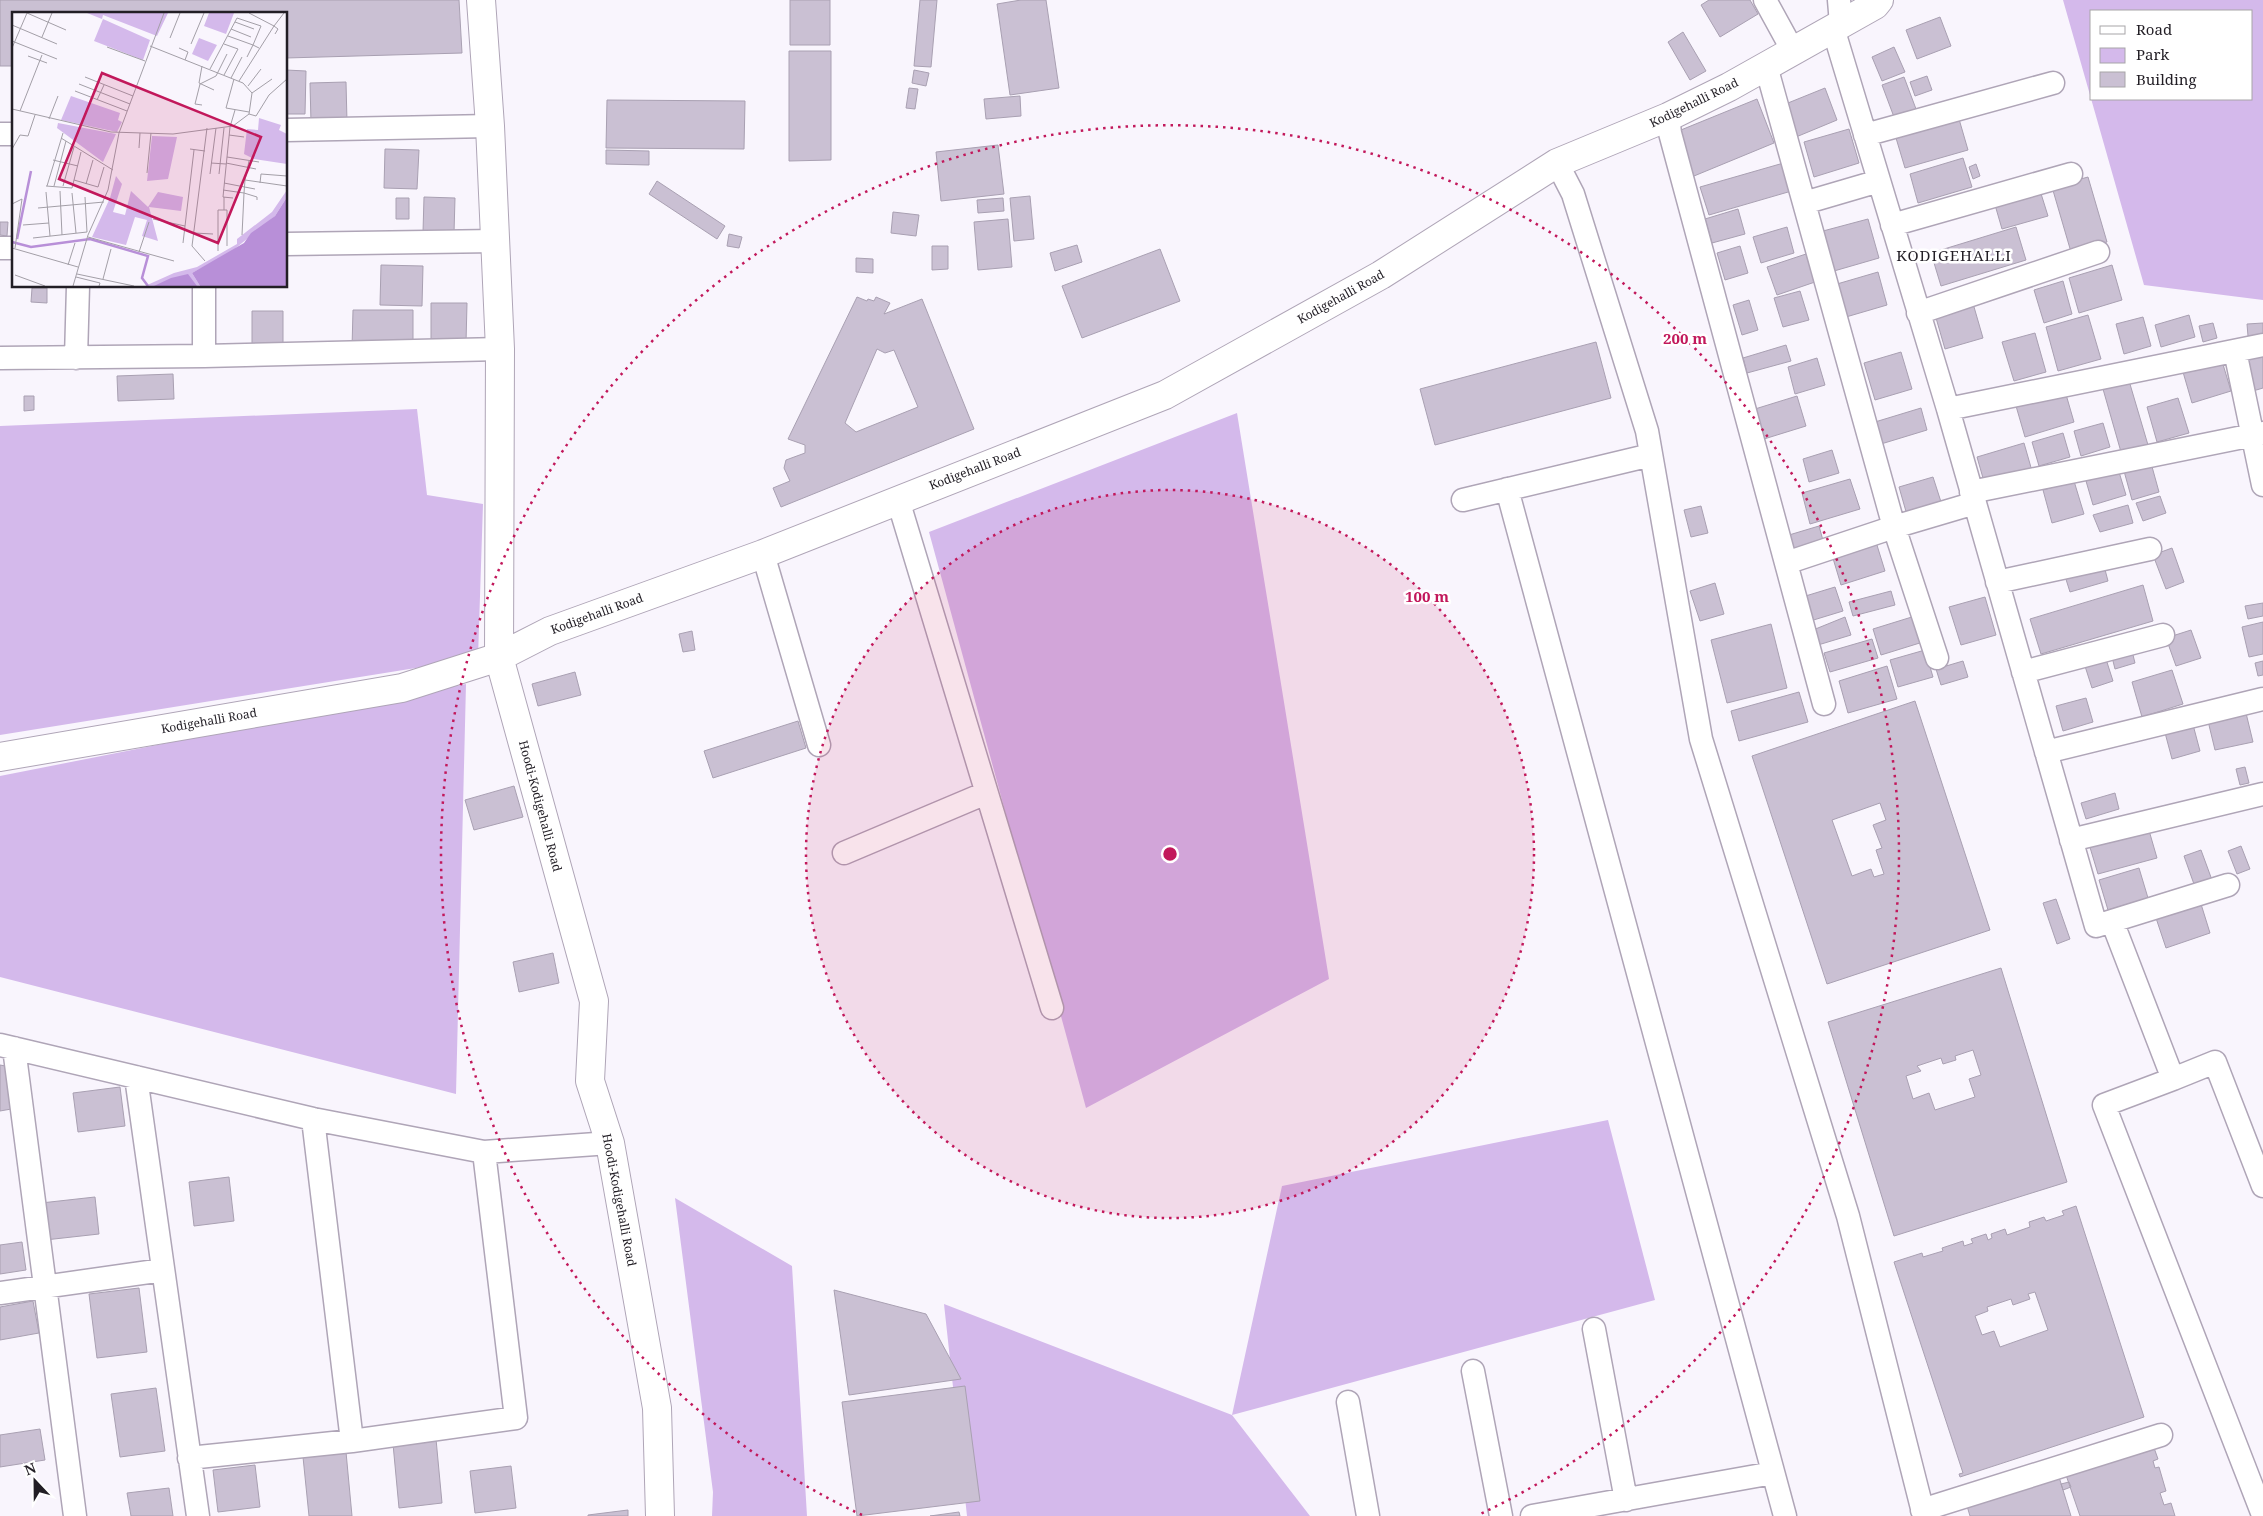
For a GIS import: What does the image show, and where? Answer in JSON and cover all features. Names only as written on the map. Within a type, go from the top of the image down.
[{"type":"street","name":"Hoodi-Kodigehalli Road","points":[[481,0],[490,126],[500,349],[499,657],[594,1001],[590,1081],[610,1143],[657,1408],[660,1516]]},
{"type":"street","points":[[1765,0],[1793,51]]},
{"type":"street","name":"Kodigehalli Road","points":[[0,757],[402,688],[499,657],[550,630],[763,554],[1165,395],[1381,276],[1557,163],[1668,117],[1793,51],[1838,17],[1875,5],[1879,0]]},
{"type":"street","points":[[1838,17],[1865,135],[1948,409],[2096,926],[2228,885]]},
{"type":"street","points":[[1766,66],[1894,527],[1937,658]]},
{"type":"street","points":[[1865,135],[2053,83]]},
{"type":"street","points":[[1668,117],[1670,133],[1824,704]]},
{"type":"street","points":[[288,130],[490,126]]},
{"type":"street","points":[[1557,163],[1573,194],[1647,431],[1701,740],[1848,1216],[1923,1513],[2161,1435]]},
{"type":"street","points":[[1892,225],[2071,174]]},
{"type":"street","points":[[1804,203],[1879,181]]},
{"type":"street","points":[[288,244],[496,240]]},
{"type":"street","points":[[1918,313],[2098,252]]},
{"type":"street","points":[[76,358],[78,288]]},
{"type":"street","points":[[204,288],[204,356]]},
{"type":"street","points":[[1948,409],[2263,345]]},
{"type":"street","points":[[0,358],[204,356],[500,349]]},
{"type":"street","points":[[2235,351],[2257,434],[2263,486]]},
{"type":"street","points":[[1786,563],[1973,498],[2257,434]]},
{"type":"street","points":[[1463,500],[1651,455]]},
{"type":"street","points":[[1507,489],[1785,1516]]},
{"type":"street","points":[[898,500],[1052,1008]]},
{"type":"street","points":[[1997,582],[2150,548]]},
{"type":"street","points":[[763,554],[819,745]]},
{"type":"street","points":[[2023,672],[2162,635]]},
{"type":"street","points":[[2046,752],[2263,699]]},
{"type":"street","points":[[844,853],[986,793]]},
{"type":"street","points":[[2072,840],[2263,794]]},
{"type":"street","points":[[2112,921],[2173,1079]]},
{"type":"street","points":[[76,1516],[44,1286],[7,1046],[313,1119],[484,1152],[610,1143]]},
{"type":"street","points":[[2263,1186],[2215,1062],[2104,1106],[2263,1515]]},
{"type":"street","points":[[136,1077],[198,1516]]},
{"type":"street","points":[[313,1119],[352,1441]]},
{"type":"street","points":[[189,1458],[352,1441],[516,1418],[484,1152]]},
{"type":"street","points":[[0,1293],[163,1270]]},
{"type":"street","points":[[1594,1329],[1626,1500]]},
{"type":"street","points":[[1473,1371],[1501,1516]]},
{"type":"street","points":[[1348,1402],[1368,1516]]},
{"type":"street","points":[[1532,1516],[1773,1474]]},
{"type":"green space","points":[[2063,0],[2263,0],[2263,300],[2144,285],[2091,100],[2253,100],[2253,10],[2090,10],[2090,95]]},
{"type":"green space","points":[[417,409],[427,495],[483,504],[478,658],[0,735],[0,426]]},
{"type":"green space","points":[[1237,413],[1329,979],[1086,1108],[929,532]]},
{"type":"green space","points":[[466,684],[456,1094],[0,977],[0,776]]},
{"type":"green space","points":[[1608,1120],[1655,1300],[1232,1415],[1282,1186]]},
{"type":"green space","points":[[675,1198],[792,1266],[807,1516],[712,1516],[713,1492]]},
{"type":"green space","points":[[944,1304],[1232,1415],[1310,1516],[967,1516]]},
{"type":"building","points":[[0,0],[459,0],[462,53],[288,58],[288,12],[12,12],[12,66],[0,66]]},
{"type":"building","points":[[790,0],[830,0],[830,45],[790,45]]},
{"type":"building","points":[[920,0],[937,0],[931,67],[914,66]]},
{"type":"building","points":[[1021,0],[1046,0],[1059,88],[1010,95],[997,4]]},
{"type":"building","points":[[1709,0],[1750,0],[1758,14],[1720,37],[1701,5]]},
{"type":"building","points":[[1940,17],[1951,46],[1917,59],[1906,30]]},
{"type":"building","points":[[1683,32],[1706,71],[1690,80],[1668,42]]},
{"type":"building","points":[[1894,47],[1905,72],[1882,81],[1872,57]]},
{"type":"building","points":[[789,51],[831,51],[831,160],[789,161]]},
{"type":"building","points":[[288,70],[306,71],[305,114],[288,114]]},
{"type":"building","points":[[914,70],[929,73],[926,86],[912,83]]},
{"type":"building","points":[[1927,76],[1932,90],[1915,96],[1910,82]]},
{"type":"building","points":[[1904,77],[1916,109],[1894,117],[1882,85]]},
{"type":"building","points":[[346,82],[347,122],[311,123],[310,83]]},
{"type":"building","points":[[909,88],[918,89],[915,109],[906,108]]},
{"type":"building","points":[[1825,88],[1837,120],[1796,137],[1783,105]]},
{"type":"building","points":[[1020,96],[1021,116],[986,119],[984,99]]},
{"type":"building","points":[[1757,99],[1774,143],[1694,176],[1676,132]]},
{"type":"building","points":[[607,100],[745,101],[744,149],[606,148]]},
{"type":"building","points":[[1959,119],[1968,150],[1905,168],[1896,138]]},
{"type":"building","points":[[1849,129],[1859,163],[1814,177],[1804,142]]},
{"type":"building","points":[[998,145],[1004,194],[941,201],[936,152]]},
{"type":"building","points":[[385,149],[419,150],[417,189],[384,188]]},
{"type":"building","points":[[606,150],[649,151],[649,165],[606,164]]},
{"type":"building","points":[[1963,158],[1972,187],[1918,203],[1910,174]]},
{"type":"building","points":[[1787,162],[1795,190],[1709,215],[1700,187]]},
{"type":"building","points":[[1976,164],[1980,176],[1973,179],[1969,167]]},
{"type":"building","points":[[2088,177],[2107,242],[2071,252],[2052,187]]},
{"type":"building","points":[[657,181],[725,226],[717,239],[649,194]]},
{"type":"building","points":[[2038,184],[2048,216],[2002,229],[1993,198]]},
{"type":"building","points":[[1030,196],[1034,239],[1014,241],[1010,198]]},
{"type":"building","points":[[424,197],[455,198],[454,233],[423,232]]},
{"type":"building","points":[[396,198],[409,198],[409,219],[396,219]]},
{"type":"building","points":[[1003,198],[1004,211],[978,213],[977,200]]},
{"type":"building","points":[[1738,209],[1745,234],[1712,243],[1705,219]]},
{"type":"building","points":[[893,212],[919,215],[916,236],[891,233]]},
{"type":"building","points":[[1008,219],[1012,267],[978,270],[974,222]]},
{"type":"building","points":[[1868,219],[1879,258],[1834,271],[1823,231]]},
{"type":"building","points":[[0,222],[8,222],[7,236],[0,235]]},
{"type":"building","points":[[1787,227],[1794,253],[1761,263],[1753,237]]},
{"type":"building","points":[[2016,227],[2026,260],[1941,286],[1931,253]]},
{"type":"building","points":[[729,234],[742,237],[739,248],[727,246]]},
{"type":"building","points":[[1077,245],[1082,262],[1055,271],[1050,253]]},
{"type":"building","points":[[932,246],[948,246],[948,269],[932,270]]},
{"type":"building","points":[[1740,246],[1748,273],[1725,280],[1717,253]]},
{"type":"building","points":[[1160,249],[1180,301],[1082,338],[1062,286]]},
{"type":"building","points":[[1806,254],[1815,282],[1777,295],[1767,267]]},
{"type":"building","points":[[856,258],[873,259],[873,273],[856,272]]},
{"type":"building","points":[[381,265],[423,266],[422,306],[380,305]]},
{"type":"building","points":[[2112,265],[2122,300],[2079,313],[2069,278]]},
{"type":"building","points":[[1878,272],[1887,305],[1846,317],[1837,284]]},
{"type":"building","points":[[2063,281],[2072,314],[2044,323],[2034,290]]},
{"type":"building","points":[[32,288],[47,288],[47,303],[31,302]]},
{"type":"building","points":[[1800,291],[1809,320],[1783,327],[1774,298]]},
{"type":"building","points":[[857,297],[867,301],[868,299],[874,301],[876,297],[890,303],[884,314],[922,299],[974,429],[781,507],[773,488],[790,481],[784,468],[786,460],[805,453],[805,445],[788,439]],"holes":[[[877,349],[885,353],[894,350],[918,407],[856,432],[845,423]]]},
{"type":"building","points":[[1749,300],[1758,330],[1742,335],[1733,305]]},
{"type":"building","points":[[1972,300],[1983,338],[1945,349],[1934,311]]},
{"type":"building","points":[[431,303],[467,303],[466,343],[431,342]]},
{"type":"building","points":[[353,310],[413,310],[413,348],[352,348]]},
{"type":"building","points":[[252,311],[283,311],[283,348],[252,349]]},
{"type":"building","points":[[2088,315],[2101,359],[2058,371],[2046,327]]},
{"type":"building","points":[[2189,315],[2195,337],[2161,347],[2155,325]]},
{"type":"building","points":[[2143,317],[2151,346],[2124,354],[2116,324]]},
{"type":"building","points":[[2213,323],[2217,338],[2203,342],[2199,326]]},
{"type":"building","points":[[2263,323],[2263,335],[2248,336],[2247,324]]},
{"type":"building","points":[[2035,333],[2046,372],[2014,381],[2002,342]]},
{"type":"building","points":[[1596,342],[1611,398],[1435,445],[1420,389]]},
{"type":"building","points":[[1786,345],[1791,361],[1747,373],[1743,358]]},
{"type":"building","points":[[1901,352],[1912,389],[1875,400],[1864,363]]},
{"type":"building","points":[[2263,353],[2263,388],[2253,391],[2243,359]]},
{"type":"building","points":[[1817,358],[1825,385],[1795,394],[1788,367]]},
{"type":"building","points":[[2222,361],[2231,391],[2192,403],[2183,372]]},
{"type":"building","points":[[173,374],[174,399],[118,401],[117,376]]},
{"type":"building","points":[[2127,374],[2148,445],[2121,452],[2101,382]]},
{"type":"building","points":[[2065,391],[2074,422],[2025,437],[2016,406]]},
{"type":"building","points":[[24,396],[34,396],[34,410],[24,411]]},
{"type":"building","points":[[1797,396],[1806,426],[1764,439],[1755,409]]},
{"type":"building","points":[[2178,398],[2189,433],[2157,442],[2147,407]]},
{"type":"building","points":[[1921,408],[1927,430],[1881,444],[1875,422]]},
{"type":"building","points":[[2103,423],[2110,447],[2081,456],[2074,431]]},
{"type":"building","points":[[2063,433],[2070,457],[2039,466],[2032,442]]},
{"type":"building","points":[[2024,443],[2032,471],[1985,485],[1977,457]]},
{"type":"building","points":[[1832,450],[1839,473],[1809,482],[1803,459]]},
{"type":"building","points":[[2151,463],[2159,492],[2132,500],[2124,471]]},
{"type":"building","points":[[2119,472],[2126,495],[2093,505],[2086,481]]},
{"type":"building","points":[[1933,477],[1942,505],[1907,515],[1899,487]]},
{"type":"building","points":[[1850,479],[1860,509],[1810,524],[1802,493]]},
{"type":"building","points":[[2074,481],[2084,514],[2052,523],[2043,490]]},
{"type":"building","points":[[2160,496],[2166,513],[2143,521],[2136,503]]},
{"type":"building","points":[[2128,505],[2133,523],[2100,532],[2093,515]]},
{"type":"building","points":[[1701,506],[1708,533],[1691,537],[1684,510]]},
{"type":"building","points":[[1819,526],[1824,544],[1794,554],[1789,535]]},
{"type":"building","points":[[1876,542],[1885,571],[1841,585],[1832,555]]},
{"type":"building","points":[[2172,548],[2184,582],[2166,589],[2153,555]]},
{"type":"building","points":[[2103,562],[2108,581],[2070,592],[2064,573]]},
{"type":"building","points":[[1715,583],[1724,614],[1700,621],[1690,591]]},
{"type":"building","points":[[2143,585],[2153,621],[2041,654],[2030,619]]},
{"type":"building","points":[[1835,587],[1843,611],[1807,622],[1799,598]]},
{"type":"building","points":[[1891,591],[1895,605],[1853,616],[1849,602]]},
{"type":"building","points":[[1985,597],[1996,635],[1961,645],[1949,607]]},
{"type":"building","points":[[2263,603],[2263,616],[2248,619],[2245,606]]},
{"type":"building","points":[[1915,616],[1923,642],[1881,655],[1873,629]]},
{"type":"building","points":[[1845,617],[1851,635],[1818,645],[1813,630]]},
{"type":"building","points":[[2263,622],[2263,654],[2249,657],[2242,627]]},
{"type":"building","points":[[1771,624],[1787,688],[1727,703],[1711,640]]},
{"type":"building","points":[[2191,630],[2201,658],[2176,666],[2166,638]]},
{"type":"building","points":[[692,631],[695,650],[683,652],[679,634]]},
{"type":"building","points":[[1872,639],[1878,658],[1830,672],[1824,653]]},
{"type":"building","points":[[1925,650],[1933,677],[1898,687],[1890,660]]},
{"type":"building","points":[[2132,651],[2135,663],[2115,669],[2112,657]]},
{"type":"building","points":[[2105,656],[2113,681],[2092,688],[2084,663]]},
{"type":"building","points":[[1963,661],[1968,677],[1941,685],[1936,669]]},
{"type":"building","points":[[2263,661],[2263,675],[2258,676],[2255,663]]},
{"type":"building","points":[[1887,666],[1897,699],[1848,713],[1839,681]]},
{"type":"building","points":[[2172,670],[2183,704],[2142,717],[2132,682]]},
{"type":"building","points":[[575,672],[581,695],[538,706],[532,684]]},
{"type":"building","points":[[1799,692],[1808,722],[1739,741],[1731,711]]},
{"type":"building","points":[[2086,698],[2093,722],[2063,731],[2056,706]]},
{"type":"building","points":[[1915,701],[1990,930],[1827,984],[1752,756]],"holes":[[[1880,803],[1886,820],[1873,825],[1882,848],[1876,850],[1884,874],[1874,877],[1871,869],[1852,876],[1832,820]]]},
{"type":"building","points":[[2246,713],[2253,742],[2215,750],[2208,721]]},
{"type":"building","points":[[798,721],[806,748],[713,778],[704,751]]},
{"type":"building","points":[[2192,721],[2200,751],[2172,759],[2164,729]]},
{"type":"building","points":[[2245,767],[2249,783],[2240,785],[2236,769]]},
{"type":"building","points":[[514,786],[523,817],[474,830],[465,800]]},
{"type":"building","points":[[2115,793],[2119,809],[2086,819],[2081,803]]},
{"type":"building","points":[[2148,827],[2157,858],[2098,874],[2089,844]]},
{"type":"building","points":[[2241,846],[2250,869],[2237,874],[2228,851]]},
{"type":"building","points":[[2201,850],[2212,880],[2195,887],[2184,856]]},
{"type":"building","points":[[2139,868],[2148,898],[2108,910],[2099,880]]},
{"type":"building","points":[[2056,899],[2070,939],[2057,944],[2043,903]]},
{"type":"building","points":[[2201,904],[2210,933],[2166,948],[2156,918]]},
{"type":"building","points":[[553,953],[559,983],[519,992],[513,962]]},
{"type":"building","points":[[2001,968],[2067,1182],[1894,1236],[1828,1022]],"holes":[[[1973,1050],[1981,1075],[1969,1079],[1975,1097],[1935,1110],[1929,1093],[1913,1099],[1906,1076],[1921,1071],[1917,1066],[1941,1058],[1943,1064],[1956,1060],[1955,1056]]]},
{"type":"building","points":[[0,1065],[11,1067],[17,1108],[0,1111]]},
{"type":"building","points":[[120,1087],[125,1126],[78,1132],[73,1093]]},
{"type":"building","points":[[229,1177],[234,1221],[194,1226],[189,1182]]},
{"type":"building","points":[[95,1197],[99,1234],[45,1240],[41,1203]]},
{"type":"building","points":[[2076,1206],[2144,1417],[1960,1477],[1959,1474],[1963,1473],[1894,1262],[1922,1253],[1923,1257],[1943,1251],[1942,1248],[1963,1241],[1964,1246],[1973,1243],[1971,1239],[1986,1234],[1988,1240],[1992,1238],[1991,1234],[2005,1229],[2007,1235],[2030,1227],[2029,1222],[2044,1217],[2046,1221],[2064,1215],[2062,1211]],"holes":[[[2035,1292],[2048,1330],[2000,1347],[1994,1331],[1982,1335],[1975,1316],[1988,1311],[1987,1307],[2011,1299],[2013,1305],[2030,1299],[2028,1294]]]},
{"type":"building","points":[[22,1242],[26,1270],[0,1274],[0,1245]]},
{"type":"building","points":[[139,1288],[147,1352],[97,1358],[89,1294]]},
{"type":"building","points":[[834,1290],[926,1314],[961,1379],[849,1395]]},
{"type":"building","points":[[33,1301],[39,1333],[0,1340],[0,1307]]},
{"type":"building","points":[[965,1386],[980,1501],[857,1516],[842,1402]]},
{"type":"building","points":[[156,1388],[165,1451],[120,1457],[111,1394]]},
{"type":"building","points":[[40,1429],[45,1460],[0,1467],[0,1435]]},
{"type":"building","points":[[436,1439],[442,1503],[399,1508],[393,1444]]},
{"type":"building","points":[[2153,1445],[2158,1459],[2153,1461],[2155,1468],[2159,1467],[2166,1491],[2160,1493],[2164,1505],[2171,1503],[2175,1516],[2080,1516],[2066,1475]]},
{"type":"building","points":[[346,1452],[352,1516],[309,1516],[303,1457]]},
{"type":"building","points":[[255,1465],[260,1507],[218,1512],[213,1470]]},
{"type":"building","points":[[511,1466],[516,1508],[475,1513],[470,1471]]},
{"type":"building","points":[[2059,1477],[2071,1516],[1970,1516],[1967,1506]]},
{"type":"building","points":[[2069,1482],[2071,1487],[2063,1490],[2061,1484]]},
{"type":"building","points":[[169,1488],[173,1516],[131,1516],[127,1493]]},
{"type":"building","points":[[628,1510],[628,1516],[588,1516],[588,1515]]},
{"type":"building","points":[[959,1512],[960,1516],[930,1516]]},
{"type":"district","name":"KODIGEHALLI","points":[[1954,256]]}]
